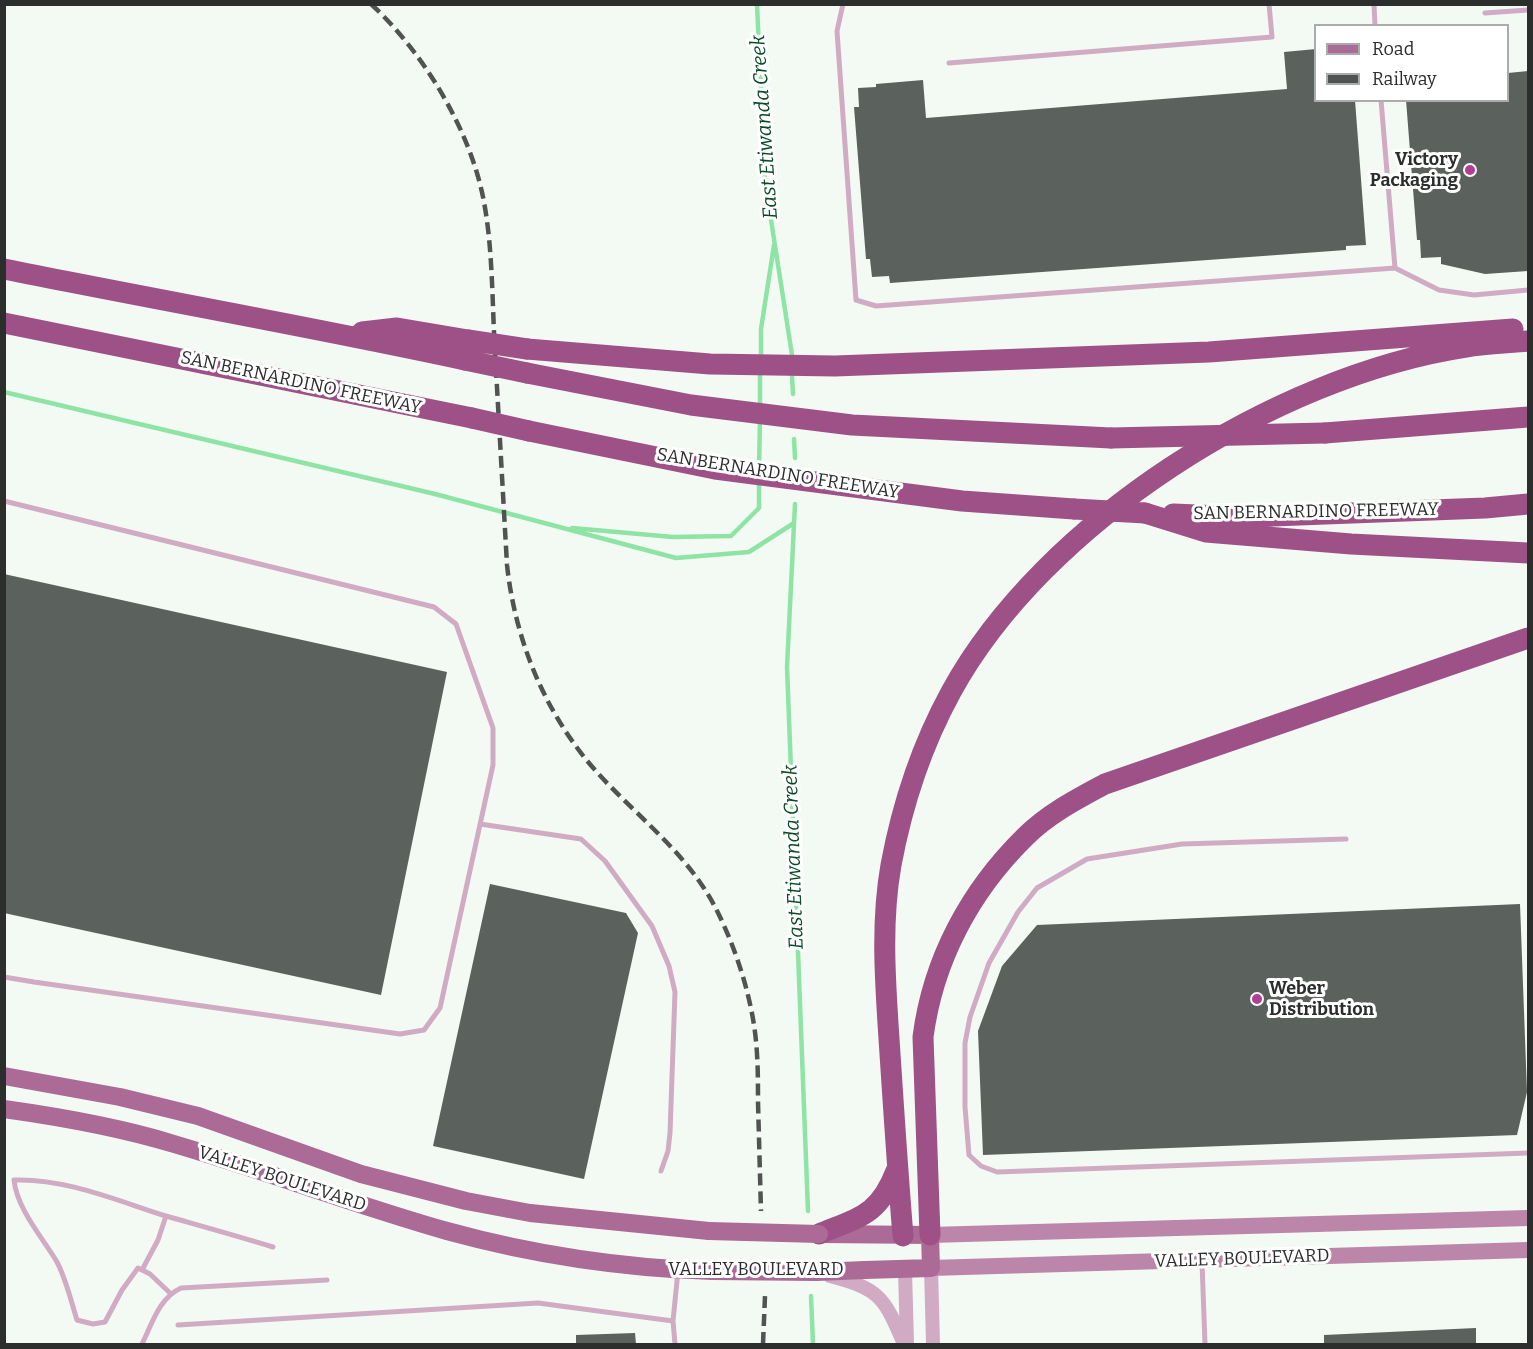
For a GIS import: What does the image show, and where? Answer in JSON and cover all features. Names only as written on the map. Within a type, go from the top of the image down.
[{"type":"highway","points":[[4,269],[230,314],[466,350],[527,349],[710,364],[835,366],[1209,352],[1528,328]]},
{"type":"highway","name":"SAN BERNARDINO FREEWAY","points":[[4,323],[716,469],[962,501],[1246,517],[1485,508],[1528,504]]},
{"type":"highway","points":[[903,1236],[885,965],[887,897],[891,864],[900,825],[924,750],[952,689],[992,630],[1044,569],[1082,534],[1176,464],[1273,408],[1336,383],[1416,358],[1464,348],[1528,341]]},
{"type":"highway","points":[[466,350],[527,373],[691,405],[852,425],[1111,438],[1325,433],[1528,417]]},
{"type":"highway","points":[[1145,513],[1206,532],[1351,544],[1528,553]]},
{"type":"highway","points":[[930,1235],[923,1037],[927,1010],[940,963],[970,904],[993,872],[1026,835],[1066,805],[1106,784],[1528,638]]},
{"type":"highway","points":[[819,1234],[863,1226],[889,1188],[897,1167]]},
{"type":"main road","name":"VALLEY BOULEVARD","points":[[4,1076],[120,1097],[198,1116],[361,1174],[466,1201],[530,1213],[709,1231],[819,1234]]},
{"type":"main road","name":"VALLEY BOULEVARD","points":[[4,1109],[44,1114],[172,1143],[448,1231],[514,1247],[609,1264],[678,1270],[817,1272],[865,1278],[905,1270],[1528,1250]]},
{"type":"main road","name":"VALLEY BOULEVARD","points":[[863,1226],[903,1236],[1528,1218]]},
{"type":"main road","points":[[930,1235],[931,1269]]},
{"type":"main road","points":[[903,1236],[905,1270]]},
{"type":"street","points":[[931,1269],[933,1344]]},
{"type":"street","points":[[905,1270],[905,1344]]},
{"type":"street","points":[[865,1278],[889,1309],[905,1344]]},
{"type":"lane","points":[[843,4],[837,31],[855,300],[876,306],[1395,268],[1439,290],[1474,295],[1528,290]]},
{"type":"lane","points":[[949,63],[1272,37],[1269,4]]},
{"type":"lane","points":[[1374,4],[1375,24]]},
{"type":"lane","points":[[1485,13],[1528,10]]},
{"type":"lane","points":[[1381,102],[1395,268]]},
{"type":"lane","points":[[4,501],[434,607],[456,624],[493,728],[493,765],[440,1008],[424,1030],[400,1034],[4,977]]},
{"type":"lane","points":[[480,824],[581,839],[605,861],[652,926],[669,966],[675,992],[670,1133],[668,1151],[661,1171]]},
{"type":"lane","points":[[1346,839],[1182,844],[1087,859],[1038,888],[1018,912],[989,963],[970,1017],[964,1043],[965,1107],[969,1155],[981,1166],[997,1172],[1528,1153]]},
{"type":"lane","points":[[170,1293],[150,1274],[138,1268],[122,1290],[105,1322],[93,1324],[77,1320],[58,1265],[24,1209],[15,1189],[14,1180],[36,1179],[124,1201],[166,1216],[273,1246]]},
{"type":"lane","points":[[142,1270],[158,1240],[166,1216]]},
{"type":"lane","points":[[1202,1260],[1205,1344]]},
{"type":"lane","points":[[675,1344],[673,1321],[678,1270]]},
{"type":"lane","points":[[142,1344],[158,1311],[170,1293],[181,1288],[327,1280]]},
{"type":"lane","points":[[178,1325],[538,1303],[673,1321]]},
{"type":"building","points":[[1314,49],[1314,102],[1355,102],[1366,245],[1346,246],[1346,250],[890,283],[889,276],[872,277],[870,259],[866,259],[854,107],[859,107],[858,88],[923,80],[926,118],[1287,89],[1284,52]]},
{"type":"building","name":"Victory Packaging","points":[[1528,71],[1528,271],[1485,274],[1441,264],[1441,257],[1421,258],[1420,240],[1417,240],[1406,102],[1509,102],[1509,73]]},
{"type":"building","points":[[4,574],[447,672],[381,995],[4,913]]},
{"type":"building","points":[[490,884],[626,913],[638,933],[584,1179],[433,1146]]},
{"type":"building","name":"Weber Distribution","points":[[1520,904],[1527,1092],[1517,1135],[983,1155],[978,1031],[1002,966],[1037,925]]},
{"type":"building","points":[[1476,1328],[1476,1344],[1324,1344],[1324,1335]]},
{"type":"building","points":[[635,1333],[636,1344],[576,1344],[576,1335]]},
{"type":"waterway","name":"East Etiwanda Creek","points":[[757,4],[765,181],[792,355]]},
{"type":"waterway","points":[[761,359],[761,329],[774,245]]},
{"type":"waterway","points":[[760,370],[760,407]]},
{"type":"waterway","name":"East Etiwanda Creek","points":[[792,377],[793,394]]},
{"type":"waterway","points":[[4,392],[435,494],[676,558],[749,552],[794,523]]},
{"type":"waterway","points":[[759,470],[760,418]]},
{"type":"waterway","name":"East Etiwanda Creek","points":[[794,439],[795,458]]},
{"type":"waterway","points":[[572,528],[673,537],[731,536],[759,508],[759,481]]},
{"type":"waterway","name":"East Etiwanda Creek","points":[[795,504],[787,667],[808,1211]]},
{"type":"waterway","name":"East Etiwanda Creek","points":[[811,1296],[813,1344]]},
{"type":"railway","points":[[371,4],[391,24],[427,69],[457,121],[478,175],[487,220],[491,258],[507,565],[512,596],[528,656],[554,712],[570,738],[610,786],[680,857],[704,888],[721,919],[739,964],[748,995],[756,1044],[761,1211]]},
{"type":"railway","points":[[763,1344],[765,1296]]},
{"type":"place","name":"Victory Packaging","points":[[1470,170]]},
{"type":"place","name":"Weber Distribution","points":[[1257,999]]}]
